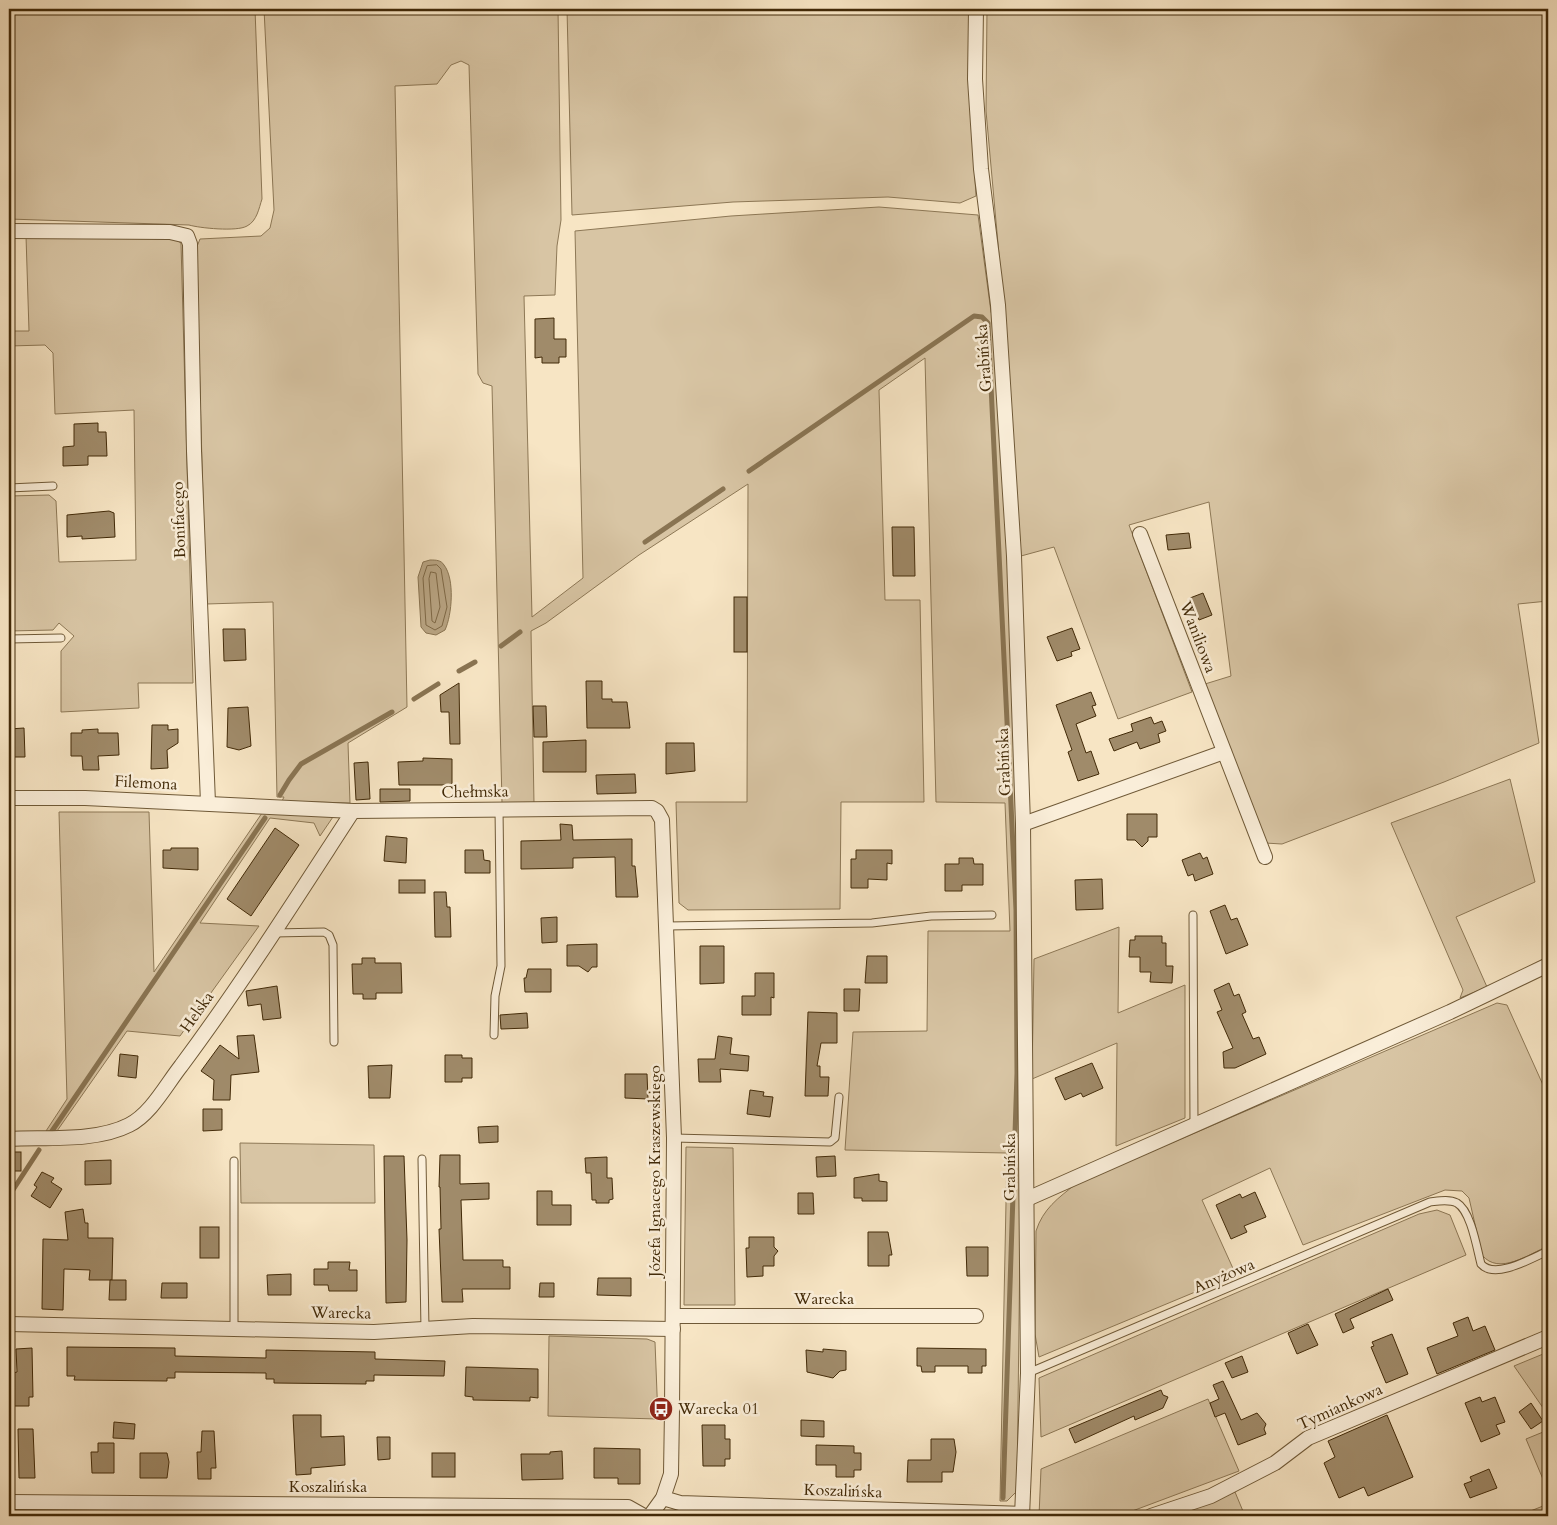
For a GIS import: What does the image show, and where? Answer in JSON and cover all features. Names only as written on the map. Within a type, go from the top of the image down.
[{"type":"street","name":"Grabińska","points":[[976,9],[975,79],[979,142],[998,305],[1013,547],[1023,824],[1028,1373],[1022,1515]]},
{"type":"street","name":"Bonifacego","points":[[9,231],[170,232],[187,236],[192,253],[194,451],[208,804]]},
{"type":"street","name":"Waniliowa","points":[[1140,534],[1265,858]]},
{"type":"street","points":[[1023,824],[1224,752]]},
{"type":"street","name":"Filemona","points":[[9,798],[85,798],[282,806]]},
{"type":"street","name":"Chełmska","points":[[282,806],[353,811],[652,808],[657,811],[662,820]]},
{"type":"street","name":"Helska","points":[[9,1139],[92,1136],[129,1125],[145,1112],[195,1047],[353,811]]},
{"type":"street","name":"Józefa Ignacego Kraszewskiego","points":[[650,1516],[663,1498],[671,1474],[674,1138],[662,820]]},
{"type":"street","points":[[1027,1200],[1442,1016],[1548,966]]},
{"type":"street","name":"Warecka","points":[[9,1324],[374,1332],[473,1326],[976,1316]]},
{"type":"street","name":"Tymiankowa","points":[[1151,1516],[1211,1496],[1275,1463],[1308,1438],[1548,1337]]},
{"type":"street","name":"Koszalińska","points":[[663,1498],[680,1503],[1022,1515]]},
{"type":"street","name":"Koszalińska","points":[[9,1502],[628,1507],[644,1516]]},
{"type":"lane","points":[[9,488],[53,486]]},
{"type":"lane","points":[[9,639],[62,638]]},
{"type":"lane","points":[[494,1035],[495,996],[501,966],[498,809]]},
{"type":"lane","points":[[1194,915],[1194,1125]]},
{"type":"lane","points":[[667,926],[872,922],[931,916],[992,916]]},
{"type":"lane","points":[[273,933],[324,932],[331,939],[333,945],[334,1042]]},
{"type":"lane","points":[[674,1138],[830,1142],[835,1138],[839,1097]]},
{"type":"lane","points":[[422,1159],[425,1329]]},
{"type":"lane","points":[[234,1161],[234,1328]]},
{"type":"lane","name":"Anyżowa","points":[[1028,1373],[1430,1202],[1452,1201],[1459,1204],[1466,1212],[1481,1264],[1485,1268],[1498,1271],[1548,1251]]},
{"type":"shaded area","points":[[9,9],[255,9],[262,199],[253,221],[242,228],[227,229],[189,225],[9,219]]},
{"type":"shaded area","points":[[264,9],[558,9],[561,220],[557,246],[555,295],[524,296],[532,617],[583,578],[575,231],[731,216],[879,207],[978,215],[991,312],[996,323],[1018,786],[1021,1158],[1017,1491],[1007,1501],[1000,1501],[1007,1153],[845,1150],[853,1032],[927,1031],[928,931],[1010,931],[1005,803],[936,802],[925,358],[879,390],[885,600],[920,600],[924,802],[841,802],[840,909],[688,910],[679,903],[676,802],[747,802],[748,484],[639,555],[546,623],[531,631],[534,804],[502,803],[492,386],[483,383],[478,374],[469,65],[461,61],[451,65],[437,84],[395,86],[407,707],[348,743],[350,803],[282,801],[284,797],[277,797],[273,602],[206,604],[196,249],[200,239],[261,236],[270,228],[274,210]]},
{"type":"shaded area","points":[[567,9],[971,9],[970,96],[976,196],[960,203],[888,197],[733,202],[572,215]]},
{"type":"shaded area","points":[[987,9],[1548,9],[1548,601],[1518,604],[1539,743],[1444,782],[1282,844],[1265,843],[1205,684],[1231,676],[1209,502],[1129,525],[1192,692],[1118,719],[1054,547],[1021,556],[1006,332],[986,111]]},
{"type":"shaded area","points":[[26,236],[175,239],[181,243],[193,683],[138,683],[139,708],[61,712],[61,651],[74,636],[59,623],[53,630],[9,631],[9,496],[49,495],[56,501],[59,562],[136,560],[134,410],[55,414],[53,353],[45,345],[9,346],[9,331],[29,331]]},
{"type":"shaded area","points":[[1510,779],[1535,882],[1456,917],[1487,987],[1460,998],[1463,990],[1391,823]]},
{"type":"shaded area","points":[[59,812],[149,812],[154,972],[262,813],[335,814],[320,836],[314,823],[270,818],[200,923],[259,926],[180,1036],[127,1031],[57,1131],[46,1131],[67,1099]]},
{"type":"shaded area","points":[[1119,927],[1118,1013],[1185,985],[1185,1118],[1116,1146],[1117,1043],[1032,1079],[1034,959]]},
{"type":"shaded area","points":[[1497,1003],[1507,1005],[1548,1096],[1548,1246],[1514,1261],[1497,1264],[1489,1261],[1482,1255],[1469,1198],[1462,1191],[1445,1190],[1303,1245],[1270,1168],[1202,1200],[1236,1275],[1039,1357],[1035,1334],[1036,1231],[1047,1210],[1057,1199],[1076,1184]]},
{"type":"shaded area","points":[[240,1143],[374,1145],[375,1203],[241,1203]]},
{"type":"shaded area","points":[[686,1147],[733,1148],[735,1305],[684,1305]]},
{"type":"shaded area","points":[[1437,1210],[1450,1215],[1466,1255],[1041,1437],[1039,1378],[1419,1214]]},
{"type":"shaded area","points":[[549,1336],[647,1339],[655,1342],[658,1419],[548,1416]]},
{"type":"shaded area","points":[[1548,1352],[1548,1415],[1514,1366]]},
{"type":"shaded area","points":[[1208,1399],[1239,1471],[1119,1516],[1039,1516],[1041,1469]]},
{"type":"shaded area","points":[[1548,1430],[1548,1491],[1526,1439]]},
{"type":"shaded area","points":[[1235,1492],[1245,1516],[1172,1516]]},
{"type":"shaded area","points":[[1548,1504],[1548,1516],[1518,1516]]},
{"type":"water","points":[[430,560],[443,563],[450,579],[451,588],[451,607],[445,630],[436,635],[426,633],[421,627],[418,577],[423,562]]},
{"type":"building","points":[[554,318],[554,339],[566,339],[566,357],[559,357],[559,363],[542,363],[542,357],[535,358],[535,319]]},
{"type":"building","points":[[98,423],[98,432],[106,432],[107,456],[88,456],[88,465],[63,466],[63,447],[74,446],[74,424]]},
{"type":"building","points":[[109,511],[114,513],[115,537],[82,539],[82,536],[67,537],[67,515]]},
{"type":"building","points":[[892,527],[914,527],[915,576],[893,576]]},
{"type":"building","points":[[1189,533],[1191,548],[1168,550],[1166,535]]},
{"type":"building","points":[[1203,593],[1212,615],[1199,620],[1190,598]]},
{"type":"building","points":[[734,597],[747,597],[747,652],[734,652]]},
{"type":"building","points":[[1072,628],[1080,649],[1071,652],[1072,656],[1057,661],[1047,637]]},
{"type":"building","points":[[223,629],[245,629],[246,660],[224,661]]},
{"type":"building","points":[[586,681],[602,681],[602,699],[612,699],[612,702],[627,702],[630,728],[587,728]]},
{"type":"building","points":[[459,683],[460,744],[450,744],[449,712],[441,712],[440,695]]},
{"type":"building","points":[[1091,692],[1096,705],[1092,706],[1096,716],[1076,724],[1086,753],[1091,751],[1099,774],[1078,781],[1068,752],[1072,750],[1056,705]]},
{"type":"building","points":[[533,706],[546,706],[547,737],[534,737]]},
{"type":"building","points":[[248,707],[251,746],[239,750],[227,747],[228,708]]},
{"type":"building","points":[[1151,717],[1154,724],[1162,721],[1166,731],[1158,734],[1160,742],[1140,749],[1137,742],[1114,751],[1109,739],[1133,731],[1131,724]]},
{"type":"building","points":[[152,725],[168,725],[168,730],[178,729],[178,743],[167,750],[168,768],[151,769]]},
{"type":"building","points":[[24,728],[25,757],[9,757],[9,729]]},
{"type":"building","points":[[98,729],[98,733],[118,733],[119,755],[98,756],[99,770],[83,770],[82,756],[71,756],[71,733],[82,733],[82,730]]},
{"type":"building","points":[[586,740],[586,772],[543,772],[543,742]]},
{"type":"building","points":[[666,743],[694,743],[695,771],[666,774]]},
{"type":"building","points":[[423,758],[452,759],[452,785],[399,785],[398,762],[423,761]]},
{"type":"building","points":[[368,762],[370,799],[356,800],[354,763]]},
{"type":"building","points":[[635,774],[636,793],[597,794],[596,775]]},
{"type":"building","points":[[380,789],[410,789],[410,801],[380,802]]},
{"type":"building","points":[[1127,814],[1157,814],[1157,837],[1148,837],[1148,841],[1142,847],[1135,840],[1127,840]]},
{"type":"building","points":[[560,824],[572,825],[573,840],[632,839],[632,866],[635,866],[638,897],[616,897],[615,857],[573,858],[573,868],[521,869],[521,841],[561,840]]},
{"type":"building","points":[[275,828],[299,845],[251,916],[227,899]]},
{"type":"building","points":[[386,836],[407,838],[406,863],[384,861]]},
{"type":"building","points":[[171,848],[198,848],[198,870],[163,868],[163,850],[171,850]]},
{"type":"building","points":[[465,850],[483,850],[484,860],[490,861],[490,873],[465,873]]},
{"type":"building","points":[[856,850],[892,850],[892,864],[887,863],[887,880],[868,879],[868,888],[851,888],[851,859],[856,859]]},
{"type":"building","points":[[1200,853],[1203,859],[1207,857],[1213,874],[1195,881],[1193,874],[1188,876],[1182,860]]},
{"type":"building","points":[[959,858],[973,858],[974,864],[983,864],[983,885],[962,885],[962,891],[945,891],[945,864],[959,864]]},
{"type":"building","points":[[1102,879],[1103,909],[1076,910],[1075,880]]},
{"type":"building","points":[[399,880],[425,880],[425,893],[399,893]]},
{"type":"building","points":[[434,892],[446,892],[447,907],[450,907],[451,937],[435,937]]},
{"type":"building","points":[[1225,905],[1231,920],[1237,918],[1248,945],[1226,954],[1210,911]]},
{"type":"building","points":[[557,917],[557,942],[542,943],[541,918]]},
{"type":"building","points":[[1135,936],[1162,936],[1162,943],[1166,943],[1166,966],[1173,966],[1172,983],[1150,982],[1151,972],[1140,972],[1140,957],[1129,957],[1130,940],[1135,940]]},
{"type":"building","points":[[597,944],[597,967],[592,967],[588,972],[579,966],[567,966],[567,945]]},
{"type":"building","points":[[700,946],[724,946],[724,983],[700,984]]},
{"type":"building","points":[[867,956],[887,956],[887,983],[865,983]]},
{"type":"building","points":[[362,958],[375,958],[375,963],[401,963],[402,993],[376,993],[376,999],[363,999],[363,994],[353,994],[352,964],[362,964]]},
{"type":"building","points":[[528,969],[551,969],[551,992],[525,992],[524,978],[526,978]]},
{"type":"building","points":[[755,973],[774,973],[774,998],[771,997],[771,1015],[742,1015],[742,996],[755,996]]},
{"type":"building","points":[[1229,983],[1234,996],[1239,994],[1246,1012],[1242,1014],[1253,1039],[1259,1037],[1266,1054],[1235,1068],[1224,1068],[1223,1052],[1233,1048],[1217,1012],[1222,1010],[1214,990]]},
{"type":"building","points":[[277,986],[281,1018],[263,1020],[261,1004],[248,1006],[246,991]]},
{"type":"building","points":[[844,989],[860,989],[859,1011],[844,1011]]},
{"type":"building","points":[[808,1012],[837,1013],[837,1043],[821,1043],[817,1066],[820,1066],[820,1077],[829,1077],[828,1096],[805,1096]]},
{"type":"building","points":[[527,1013],[528,1028],[501,1029],[500,1015]]},
{"type":"building","points":[[254,1035],[259,1072],[231,1075],[230,1100],[213,1100],[214,1080],[201,1071],[220,1045],[239,1059],[237,1036]]},
{"type":"building","points":[[718,1036],[732,1038],[730,1054],[749,1056],[748,1071],[720,1069],[721,1082],[699,1082],[698,1059],[715,1059]]},
{"type":"building","points":[[120,1054],[138,1056],[136,1078],[118,1076]]},
{"type":"building","points":[[445,1055],[462,1055],[462,1058],[472,1058],[472,1078],[462,1078],[462,1082],[445,1082]]},
{"type":"building","points":[[1092,1063],[1103,1088],[1083,1097],[1081,1093],[1065,1100],[1055,1078]]},
{"type":"building","points":[[392,1065],[390,1098],[369,1098],[368,1066]]},
{"type":"building","points":[[625,1074],[647,1074],[648,1099],[625,1098]]},
{"type":"building","points":[[750,1090],[764,1092],[763,1096],[773,1097],[770,1117],[747,1114]]},
{"type":"building","points":[[203,1109],[222,1109],[222,1130],[203,1131]]},
{"type":"building","points":[[498,1126],[498,1142],[479,1143],[478,1127]]},
{"type":"building","points":[[9,1152],[21,1152],[21,1171],[9,1171]]},
{"type":"building","points":[[440,1155],[460,1155],[460,1184],[489,1183],[489,1199],[461,1200],[463,1260],[503,1260],[503,1267],[510,1267],[510,1289],[462,1289],[463,1302],[442,1302],[439,1229],[441,1229]]},
{"type":"building","points":[[384,1156],[404,1156],[407,1240],[406,1302],[386,1303]]},
{"type":"building","points":[[835,1156],[836,1176],[817,1177],[816,1157]]},
{"type":"building","points":[[607,1157],[607,1178],[612,1178],[613,1199],[609,1200],[609,1203],[596,1203],[596,1200],[592,1200],[591,1173],[586,1173],[585,1158]]},
{"type":"building","points":[[111,1160],[111,1184],[85,1185],[85,1161]]},
{"type":"building","points":[[42,1172],[54,1178],[51,1182],[62,1189],[50,1208],[31,1196],[37,1187],[34,1185]]},
{"type":"building","points":[[879,1174],[879,1181],[887,1182],[887,1201],[862,1201],[862,1198],[854,1198],[854,1178]]},
{"type":"building","points":[[537,1191],[552,1191],[552,1205],[571,1205],[571,1225],[537,1225]]},
{"type":"building","points":[[1255,1192],[1266,1217],[1244,1226],[1247,1232],[1231,1239],[1216,1205],[1240,1194],[1242,1198]]},
{"type":"building","points":[[798,1193],[813,1193],[814,1214],[798,1214]]},
{"type":"building","points":[[83,1209],[85,1223],[88,1223],[88,1238],[113,1238],[112,1280],[89,1280],[90,1270],[64,1269],[63,1310],[42,1309],[43,1239],[68,1240],[65,1212]]},
{"type":"building","points":[[200,1227],[219,1227],[219,1258],[200,1258]]},
{"type":"building","points":[[868,1232],[888,1232],[892,1255],[889,1255],[889,1266],[868,1266]]},
{"type":"building","points":[[749,1237],[774,1237],[774,1247],[778,1251],[774,1256],[774,1266],[763,1266],[763,1276],[747,1277],[746,1248],[749,1248]]},
{"type":"building","points":[[966,1247],[988,1247],[988,1276],[967,1276]]},
{"type":"building","points":[[328,1262],[350,1262],[349,1270],[357,1270],[357,1291],[329,1291],[328,1285],[314,1285],[314,1269],[328,1269]]},
{"type":"building","points":[[291,1274],[291,1295],[268,1295],[267,1275]]},
{"type":"building","points":[[598,1278],[631,1278],[631,1296],[597,1295]]},
{"type":"building","points":[[110,1280],[126,1280],[126,1300],[109,1300]]},
{"type":"building","points":[[162,1283],[187,1283],[187,1298],[161,1298]]},
{"type":"building","points":[[540,1283],[554,1283],[554,1297],[539,1297]]},
{"type":"building","points":[[1388,1289],[1393,1300],[1350,1319],[1354,1328],[1343,1333],[1335,1314]]},
{"type":"building","points":[[1468,1317],[1473,1331],[1485,1326],[1495,1350],[1437,1374],[1427,1348],[1458,1336],[1453,1323]]},
{"type":"building","points":[[1308,1324],[1318,1345],[1297,1354],[1288,1333]]},
{"type":"building","points":[[1392,1334],[1408,1374],[1386,1383],[1371,1347],[1374,1346],[1372,1342]]},
{"type":"building","points":[[67,1347],[175,1348],[175,1356],[266,1358],[266,1350],[375,1352],[375,1359],[445,1361],[444,1376],[374,1375],[374,1381],[366,1381],[366,1384],[274,1383],[274,1379],[266,1379],[266,1373],[175,1372],[175,1378],[167,1378],[167,1381],[74,1380],[75,1376],[67,1376]]},
{"type":"building","points":[[32,1348],[33,1397],[29,1397],[29,1406],[14,1406],[14,1399],[9,1399],[9,1381],[14,1381],[13,1373],[17,1372],[16,1349]]},
{"type":"building","points":[[917,1348],[986,1349],[986,1366],[982,1366],[982,1373],[968,1373],[968,1366],[935,1366],[935,1372],[922,1372],[921,1366],[917,1366]]},
{"type":"building","points":[[823,1349],[846,1351],[846,1370],[840,1371],[833,1378],[807,1372],[806,1350],[823,1352]]},
{"type":"building","points":[[1242,1356],[1248,1372],[1232,1378],[1225,1363]]},
{"type":"building","points":[[466,1367],[538,1369],[538,1398],[530,1397],[530,1401],[473,1400],[473,1397],[465,1396]]},
{"type":"building","points":[[1223,1381],[1241,1420],[1257,1413],[1266,1424],[1264,1429],[1266,1434],[1238,1445],[1225,1413],[1215,1417],[1210,1403],[1219,1399],[1213,1385]]},
{"type":"building","points":[[1161,1390],[1163,1395],[1168,1397],[1163,1408],[1135,1420],[1134,1416],[1075,1443],[1069,1429]]},
{"type":"building","points":[[1480,1397],[1482,1402],[1495,1397],[1505,1422],[1496,1425],[1500,1434],[1481,1442],[1465,1403]]},
{"type":"building","points":[[1531,1403],[1543,1421],[1531,1429],[1519,1412]]},
{"type":"building","points":[[293,1415],[321,1415],[321,1437],[344,1436],[345,1465],[311,1468],[311,1474],[296,1475]]},
{"type":"building","points":[[1387,1415],[1413,1477],[1368,1496],[1364,1487],[1339,1498],[1324,1463],[1335,1457],[1328,1441]]},
{"type":"building","points":[[801,1420],[824,1421],[824,1437],[801,1436]]},
{"type":"building","points":[[114,1422],[135,1424],[134,1439],[113,1438]]},
{"type":"building","points":[[702,1425],[725,1425],[725,1439],[730,1439],[730,1459],[725,1459],[725,1466],[703,1466]]},
{"type":"building","points":[[18,1429],[33,1429],[35,1478],[19,1478]]},
{"type":"building","points":[[202,1431],[214,1431],[216,1468],[211,1468],[211,1479],[198,1479],[197,1452],[201,1452]]},
{"type":"building","points":[[377,1437],[390,1437],[390,1459],[378,1460]]},
{"type":"building","points":[[931,1439],[954,1439],[956,1452],[953,1472],[942,1472],[942,1482],[907,1482],[908,1460],[931,1460]]},
{"type":"building","points":[[98,1443],[114,1443],[114,1473],[92,1473],[91,1452],[98,1452]]},
{"type":"building","points":[[816,1445],[854,1446],[854,1453],[861,1453],[861,1470],[854,1470],[854,1477],[836,1477],[836,1465],[816,1465]]},
{"type":"building","points":[[594,1448],[640,1449],[640,1484],[618,1484],[618,1478],[594,1478]]},
{"type":"building","points":[[562,1451],[563,1479],[522,1480],[521,1454],[550,1454],[550,1452]]},
{"type":"building","points":[[140,1453],[167,1453],[169,1462],[167,1478],[140,1478]]},
{"type":"building","points":[[432,1453],[455,1453],[455,1477],[432,1477]]},
{"type":"building","points":[[1489,1469],[1497,1488],[1470,1498],[1464,1484],[1472,1481],[1470,1477]]},
{"type":"waterway","points":[[749,471],[974,316],[982,317],[988,323],[1016,910],[1017,1073],[1003,1498]]},
{"type":"waterway","points":[[645,542],[723,489]]},
{"type":"waterway","points":[[501,646],[520,632]]},
{"type":"waterway","points":[[459,671],[475,662]]},
{"type":"waterway","points":[[414,699],[438,684]]},
{"type":"waterway","points":[[280,795],[301,764],[392,712]]},
{"type":"waterway","points":[[52,1131],[265,818]]},
{"type":"waterway","points":[[9,1196],[39,1150]]},
{"type":"place","name":"Warecka 01","points":[[661,1409]]}]
